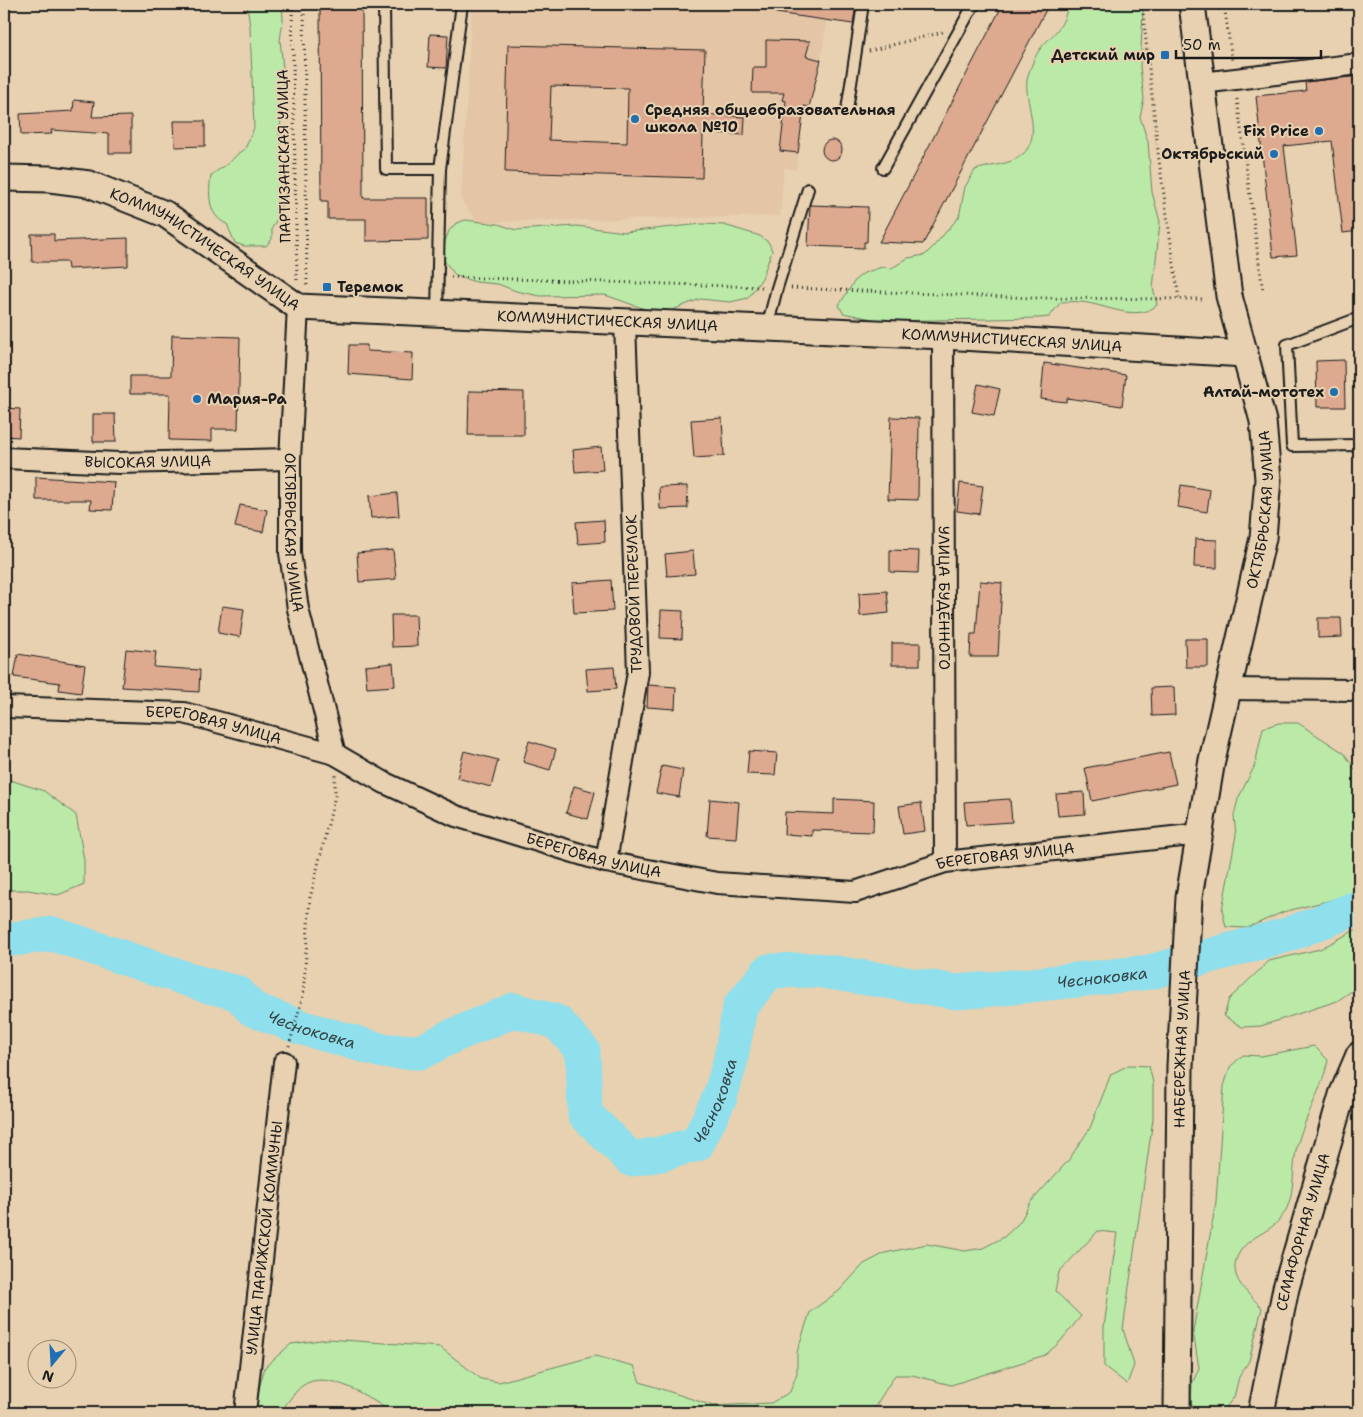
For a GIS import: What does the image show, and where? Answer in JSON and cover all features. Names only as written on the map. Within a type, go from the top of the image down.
[{"type":"street","name":"ОКТЯБРЬСКАЯ УЛИЦА","points":[[1192,4],[1229,296],[1263,421],[1268,479],[1263,538],[1228,689]]},
{"type":"street","points":[[1202,82],[1359,64]]},
{"type":"street","name":"КОММУНИСТИЧЕСКАЯ УЛИЦА","points":[[4,178],[50,179],[89,184],[165,214],[302,308],[625,324],[943,336],[1245,354]]},
{"type":"street","name":"ОКТЯБРЬСКАЯ УЛИЦА","points":[[302,308],[290,459],[290,553],[298,610],[334,754]]},
{"type":"street","name":"ТРУДОВОЙ ПЕРЕУЛОК","points":[[606,862],[638,672],[625,324]]},
{"type":"street","name":"УЛИЦА БУДЁННОГО","points":[[943,336],[945,862]]},
{"type":"street","name":"ВЫСОКАЯ УЛИЦА","points":[[4,458],[119,463],[290,459]]},
{"type":"street","points":[[1228,689],[1359,690]]},
{"type":"street","name":"НАБЕРЕЖНАЯ УЛИЦА","points":[[1177,1413],[1180,1066],[1190,897],[1212,760],[1228,689]]},
{"type":"street","name":"БЕРЕГОВАЯ УЛИЦА","points":[[4,707],[184,713],[334,754],[385,783],[456,816],[606,862],[717,883],[855,892],[945,862],[1200,834]]},
{"type":"street","name":"СЕМАФОРНАЯ УЛИЦА","points":[[1260,1413],[1286,1288],[1342,1095],[1359,1055]]},
{"type":"street","name":"УЛИЦА ПАРИЖСКОЙ КОММУНЫ","points":[[245,1413],[284,1062]]},
{"type":"lane","points":[[384,4],[386,169],[440,169]]},
{"type":"lane","points":[[437,314],[440,169],[462,4]]},
{"type":"lane","points":[[848,110],[863,4]]},
{"type":"lane","points":[[883,168],[963,27],[974,4]]},
{"type":"lane","points":[[767,329],[777,288],[808,189]]},
{"type":"lane","points":[[1359,318],[1287,345],[1292,446],[1359,444]]},
{"type":"path","name":"ПАРТИЗАНСКАЯ УЛИЦА","points":[[292,4],[302,308]]},
{"type":"path","points":[[302,308],[304,4]]},
{"type":"path","points":[[1142,4],[1159,160],[1179,299]]},
{"type":"path","points":[[1224,4],[1262,292]]},
{"type":"path","points":[[856,54],[963,27]]},
{"type":"path","points":[[438,277],[1032,298],[1203,299]]},
{"type":"path","points":[[284,1062],[303,996],[310,898],[335,796],[334,754]]},
{"type":"shaded area","name":"Средняя общеобразовательная школа №10","points":[[472,4],[805,4],[804,17],[827,20],[821,60],[801,130],[796,169],[784,168],[780,216],[478,222],[461,200]]},
{"type":"green space","points":[[247,4],[282,4],[283,21],[280,40],[283,68],[283,106],[279,133],[283,161],[280,182],[281,211],[272,228],[272,239],[266,246],[244,246],[235,243],[227,224],[216,216],[210,197],[211,176],[245,149],[254,128],[250,27]]},
{"type":"green space","points":[[1068,4],[1141,4],[1143,10],[1140,67],[1144,99],[1140,117],[1148,142],[1152,192],[1160,222],[1153,288],[1157,305],[1149,310],[1130,312],[1090,303],[1061,302],[1049,317],[1039,318],[882,321],[843,313],[839,305],[856,279],[864,273],[882,267],[892,268],[908,258],[925,255],[932,248],[959,217],[965,187],[975,170],[1011,161],[1025,152],[1030,143],[1032,133],[1027,90],[1028,75],[1037,53],[1062,23]]},
{"type":"green space","points":[[465,220],[498,224],[516,230],[576,226],[625,232],[702,224],[724,225],[760,236],[769,243],[772,251],[762,278],[748,298],[730,302],[700,299],[667,312],[645,309],[605,295],[540,296],[516,291],[498,284],[476,282],[456,276],[443,259],[442,249],[449,231],[455,224]]},
{"type":"green space","points":[[1279,723],[1298,723],[1344,753],[1359,775],[1359,893],[1283,912],[1247,928],[1226,927],[1222,910],[1236,835],[1234,816],[1238,799],[1255,765],[1263,728]]},
{"type":"green space","points":[[4,778],[44,791],[76,815],[84,860],[84,884],[58,895],[28,890],[4,890]]},
{"type":"green space","points":[[1359,928],[1359,986],[1337,1001],[1261,1026],[1242,1027],[1224,1016],[1229,999],[1269,961],[1320,949]]},
{"type":"green space","points":[[1314,1046],[1328,1060],[1322,1082],[1297,1146],[1289,1203],[1280,1219],[1246,1244],[1236,1260],[1235,1267],[1238,1281],[1262,1308],[1249,1361],[1239,1377],[1234,1397],[1223,1411],[1217,1413],[1198,1413],[1191,1404],[1192,1384],[1199,1368],[1193,1331],[1216,1202],[1224,1086],[1230,1067],[1243,1055],[1261,1056]]},
{"type":"green space","points":[[1129,1065],[1149,1066],[1153,1083],[1153,1119],[1123,1329],[1134,1365],[1127,1384],[1104,1366],[1104,1327],[1117,1233],[1098,1231],[1059,1272],[1055,1291],[1081,1316],[1059,1343],[1045,1355],[951,1385],[912,1375],[895,1375],[871,1413],[392,1413],[349,1387],[324,1380],[312,1381],[302,1386],[280,1413],[252,1413],[265,1367],[291,1344],[328,1339],[440,1347],[481,1379],[499,1382],[595,1356],[634,1366],[640,1382],[713,1406],[771,1403],[790,1392],[797,1373],[797,1352],[810,1312],[839,1291],[864,1264],[885,1253],[927,1244],[965,1251],[983,1248],[1004,1237],[1020,1222],[1030,1203],[1068,1161],[1090,1128],[1111,1074]]},
{"type":"building","points":[[320,4],[362,4],[363,198],[428,198],[428,240],[366,241],[366,219],[328,219],[328,201],[321,201]]},
{"type":"building","points":[[776,4],[856,4],[853,24],[776,13]]},
{"type":"building","points":[[1003,4],[1049,4],[923,244],[879,242]]},
{"type":"building","points":[[430,34],[448,35],[446,68],[428,67]]},
{"type":"building","points":[[766,40],[810,41],[806,56],[821,60],[809,107],[804,106],[798,153],[780,151],[786,101],[782,100],[784,93],[752,93],[753,67],[766,67]]},
{"type":"building","points":[[508,45],[705,50],[703,114],[745,117],[744,135],[703,132],[702,178],[505,172]],"holes":[[[551,86],[628,88],[627,143],[549,140]]]},
{"type":"building","points":[[1359,76],[1359,231],[1343,233],[1332,141],[1284,146],[1297,255],[1273,257],[1256,96],[1306,91],[1305,82]]},
{"type":"building","points":[[74,100],[94,102],[92,117],[131,116],[131,153],[109,153],[109,134],[51,130],[52,134],[21,135],[20,114],[73,111]]},
{"type":"building","points":[[174,121],[205,121],[205,146],[175,147]]},
{"type":"building","points":[[832,140],[839,143],[842,150],[839,157],[832,160],[825,157],[822,150],[825,143]]},
{"type":"building","points":[[810,205],[868,207],[867,242],[864,242],[864,248],[808,246]]},
{"type":"building","points":[[31,234],[54,234],[54,241],[128,238],[128,266],[68,269],[67,262],[32,262]]},
{"type":"building","points":[[172,335],[240,337],[238,429],[212,429],[212,441],[169,440],[170,394],[130,394],[130,376],[171,376]]},
{"type":"building","points":[[349,345],[367,345],[367,351],[413,353],[412,379],[348,374]]},
{"type":"building","points":[[1344,360],[1345,407],[1317,407],[1316,361]]},
{"type":"building","points":[[1044,363],[1126,375],[1122,406],[1067,398],[1066,402],[1041,399]]},
{"type":"building","points":[[978,384],[1000,389],[994,416],[972,412]]},
{"type":"building","points":[[469,391],[524,392],[524,435],[468,435]]},
{"type":"building","points":[[4,408],[20,409],[19,437],[4,436]]},
{"type":"building","points":[[93,414],[115,414],[116,442],[93,442]]},
{"type":"building","points":[[891,417],[919,418],[918,500],[888,499]]},
{"type":"building","points":[[722,418],[724,456],[694,458],[691,420]]},
{"type":"building","points":[[601,447],[603,470],[575,472],[573,450]]},
{"type":"building","points":[[36,477],[114,482],[112,510],[90,509],[91,500],[36,500]]},
{"type":"building","points":[[960,483],[983,486],[979,514],[957,511]]},
{"type":"building","points":[[1181,485],[1210,490],[1207,512],[1178,507]]},
{"type":"building","points":[[687,486],[688,508],[660,509],[659,487]]},
{"type":"building","points":[[397,493],[399,516],[371,518],[369,496]]},
{"type":"building","points":[[240,505],[267,510],[263,532],[235,527]]},
{"type":"building","points":[[604,520],[605,542],[578,544],[576,522]]},
{"type":"building","points":[[1195,539],[1217,540],[1217,568],[1194,567]]},
{"type":"building","points":[[393,550],[396,579],[359,582],[357,553]]},
{"type":"building","points":[[890,550],[919,551],[918,573],[890,572]]},
{"type":"building","points":[[693,551],[695,574],[667,576],[665,554]]},
{"type":"building","points":[[611,580],[613,611],[574,613],[572,583]]},
{"type":"building","points":[[980,581],[1002,583],[998,657],[970,657],[971,634],[976,634]]},
{"type":"building","points":[[887,591],[889,613],[860,616],[859,593]]},
{"type":"building","points":[[222,606],[244,609],[240,637],[218,633]]},
{"type":"building","points":[[661,610],[683,611],[682,639],[660,638]]},
{"type":"building","points":[[391,615],[416,615],[417,646],[392,647]]},
{"type":"building","points":[[1318,618],[1341,618],[1342,637],[1318,638]]},
{"type":"building","points":[[1185,639],[1208,639],[1208,667],[1186,667]]},
{"type":"building","points":[[892,643],[920,643],[920,665],[892,665]]},
{"type":"building","points":[[126,649],[156,652],[154,667],[200,670],[199,692],[122,687]]},
{"type":"building","points":[[18,654],[85,665],[81,693],[59,690],[60,683],[14,677]]},
{"type":"building","points":[[393,663],[395,686],[367,688],[365,666]]},
{"type":"building","points":[[614,667],[616,689],[588,691],[586,669]]},
{"type":"building","points":[[648,685],[676,687],[675,709],[647,707]]},
{"type":"building","points":[[1174,687],[1175,715],[1152,716],[1151,688]]},
{"type":"building","points":[[529,741],[556,749],[550,770],[523,762]]},
{"type":"building","points":[[464,751],[498,760],[491,787],[457,778]]},
{"type":"building","points":[[749,751],[777,753],[775,775],[747,774]]},
{"type":"building","points":[[1169,752],[1176,784],[1092,801],[1085,768]]},
{"type":"building","points":[[662,766],[683,770],[679,797],[656,793]]},
{"type":"building","points":[[574,786],[595,792],[588,819],[566,813]]},
{"type":"building","points":[[1084,792],[1085,814],[1058,816],[1056,794]]},
{"type":"building","points":[[710,799],[739,802],[736,838],[707,836]]},
{"type":"building","points":[[834,799],[874,801],[873,832],[812,830],[812,836],[784,834],[785,812],[834,814]]},
{"type":"building","points":[[1010,799],[1012,822],[966,825],[964,802]]},
{"type":"building","points":[[921,803],[925,831],[903,834],[899,806]]},
{"type":"waterway","name":"Чесноковка","points":[[4,940],[53,934],[205,985],[238,993],[252,1009],[300,1027],[383,1051],[421,1052],[448,1038],[514,1010],[557,1022],[583,1051],[585,1114],[631,1159],[660,1154],[697,1144],[720,1097],[730,1063],[740,1007],[769,971],[816,970],[957,992],[1003,988],[1150,972],[1287,935],[1359,907]]},
{"type":"place","name":"Детский мир","points":[[1165,55]]},
{"type":"place","name":"Средняя общеобразовательная школа №10","points":[[635,119]]},
{"type":"place","name":"Fix Price","points":[[1319,131]]},
{"type":"place","name":"Октябрьский","points":[[1274,154]]},
{"type":"place","name":"Теремок","points":[[327,287]]},
{"type":"place","name":"Алтай-мототех","points":[[1334,392]]},
{"type":"place","name":"Мария-Ра","points":[[197,399]]}]
